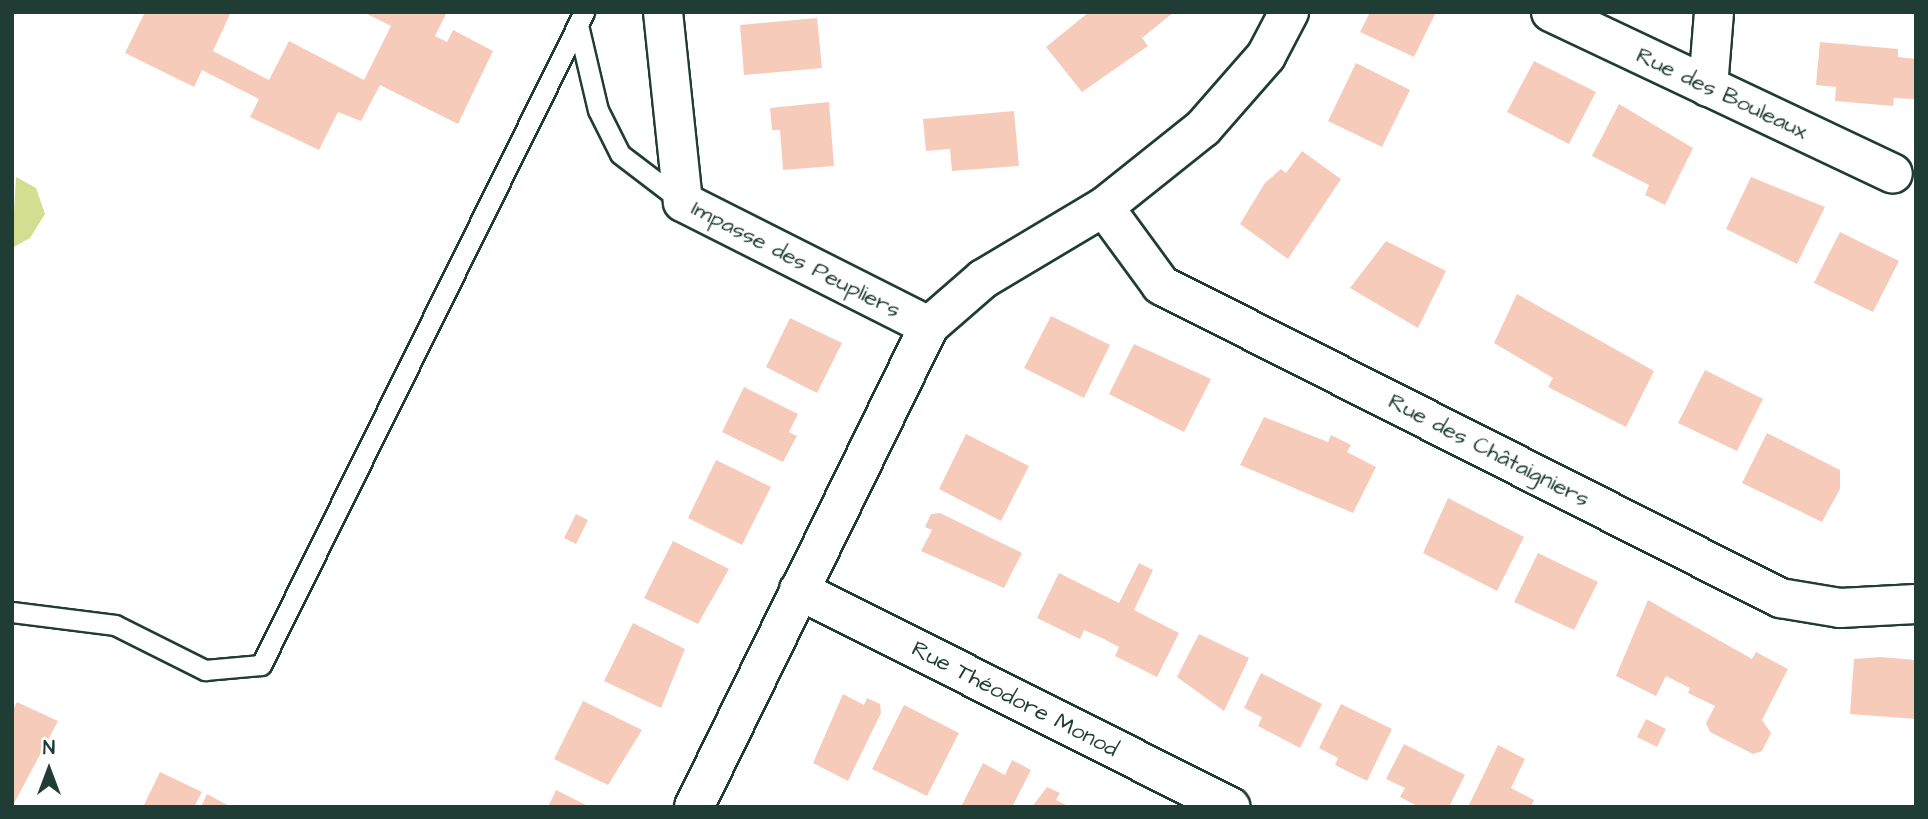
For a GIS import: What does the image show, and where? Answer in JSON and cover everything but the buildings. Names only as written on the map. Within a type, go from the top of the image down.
[{"type":"street","name":"Impasse des Peupliers","points":[[663,12],[683,202],[929,326]]},
{"type":"street","points":[[694,807],[929,326],[983,279],[1104,208],[1203,128],[1266,56],[1289,12]]},
{"type":"street","name":"Rue des Bouleaux","points":[[1551,12],[1893,174]]},
{"type":"street","points":[[1708,87],[1714,12]]},
{"type":"street","name":"Rue des Châtaigniers","points":[[1104,208],[1161,285],[1780,598],[1840,608],[1916,604]]},
{"type":"street","name":"Rue Théodore Monod","points":[[799,590],[1173,794],[1230,807]]},
{"type":"lane","points":[[581,18],[598,110],[620,154],[683,202]]},
{"type":"lane","points":[[12,612],[115,625],[205,670],[261,664],[581,18]]},
{"type":"green space","points":[[16,177],[36,188],[45,214],[30,238],[12,248]]}]
